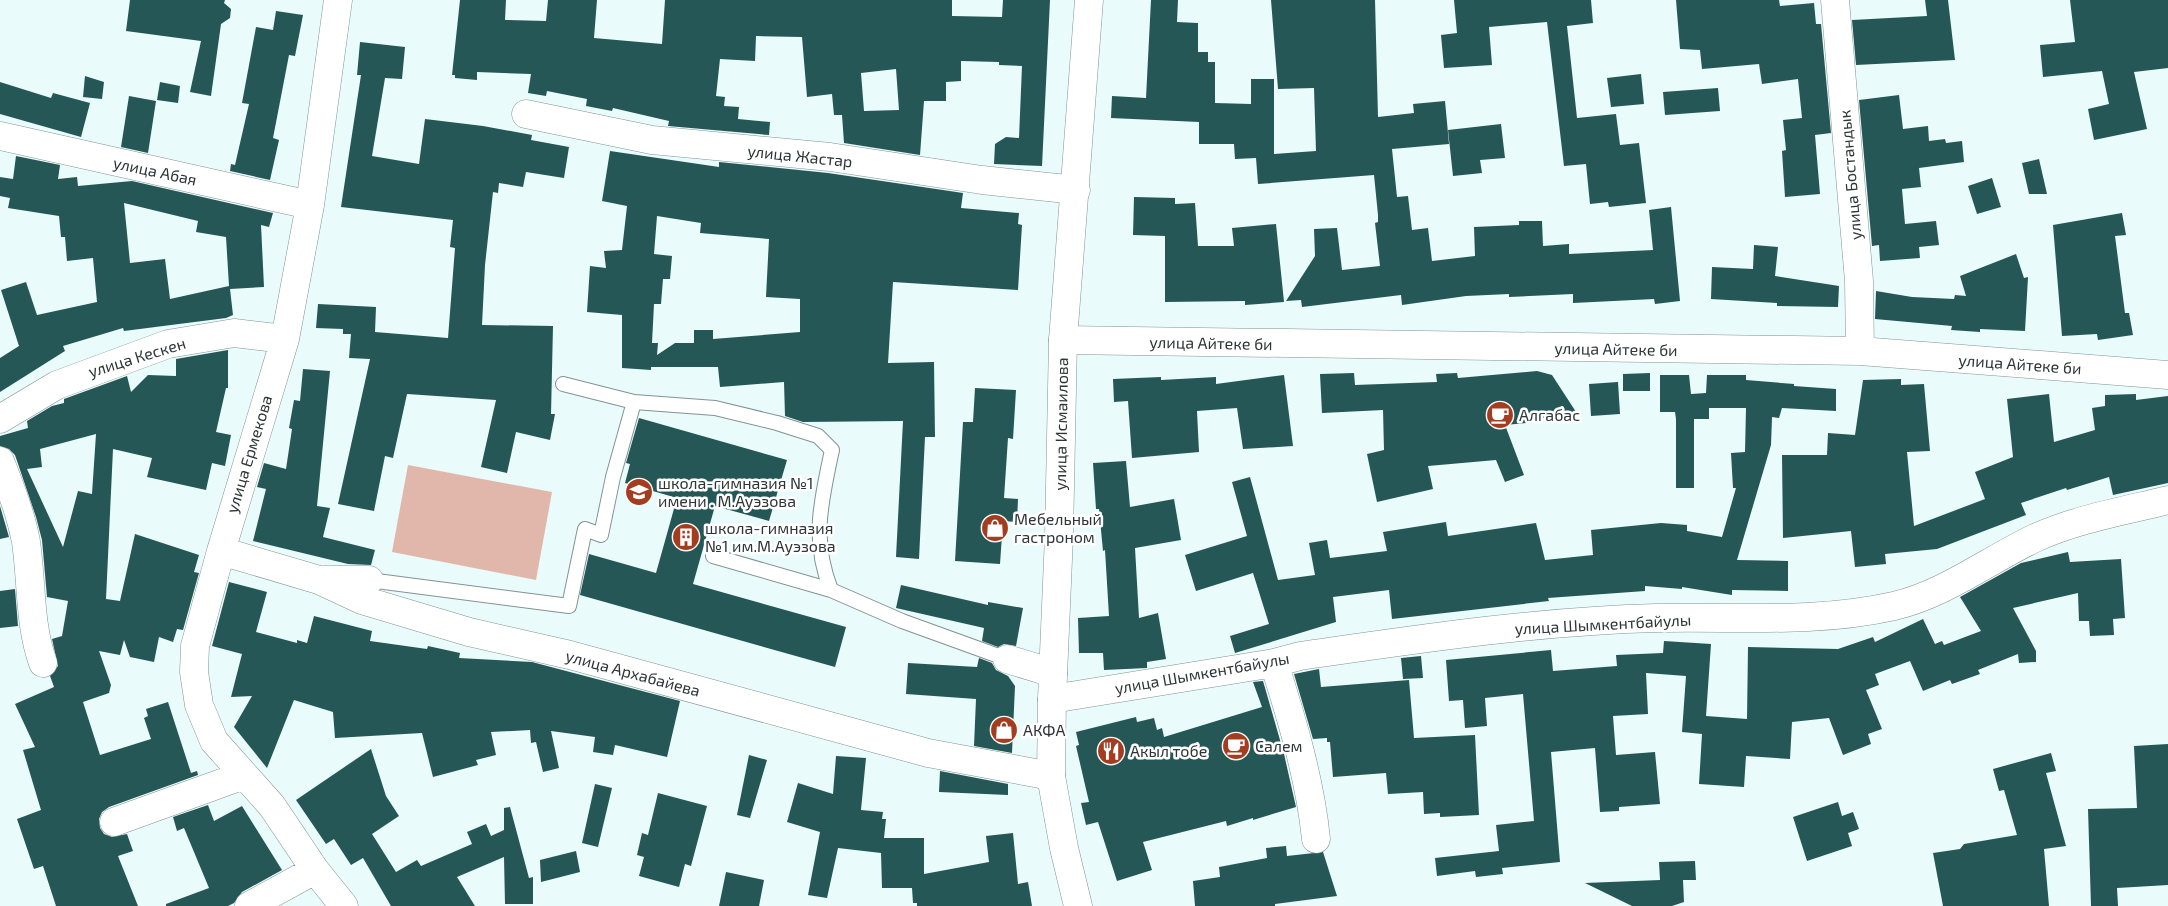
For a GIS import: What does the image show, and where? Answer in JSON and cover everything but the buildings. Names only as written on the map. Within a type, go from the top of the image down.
[{"type":"street","name":"улица Ермекова","points":[[338,0],[310,205],[285,339],[220,551],[195,646],[194,672],[199,705],[206,726],[214,741],[272,806],[316,870],[344,906]]},
{"type":"street","name":"улица Исмаилова","points":[[1078,906],[1064,848],[1051,776],[1052,686],[1058,536],[1062,340],[1076,190],[1089,0]]},
{"type":"street","name":"улица Бостандык","points":[[1835,0],[1859,281],[1860,351]]},
{"type":"street","name":"улица Жастар","points":[[526,114],[652,140],[830,157],[982,180],[1076,190]]},
{"type":"street","name":"улица Абая","points":[[0,136],[310,205]]},
{"type":"street","name":"улица Кескен","points":[[0,419],[57,384],[168,344],[234,333],[285,339]]},
{"type":"street","name":"улица Айтеке би","points":[[1062,340],[1860,351],[2168,375]]},
{"type":"street","points":[[0,461],[14,497],[26,541],[32,621],[43,664]]},
{"type":"street","name":"улица Шымкентбайулы","points":[[1052,686],[1274,663],[1300,656],[1370,646],[1558,623],[1658,618],[1749,620],[1825,616],[1895,606],[1938,591],[2044,534],[2082,520],[2168,500]]},
{"type":"street","name":"улица Архабайева","points":[[220,551],[319,580],[362,600],[469,632],[570,655],[928,754],[1051,776]]},
{"type":"street","points":[[319,580],[369,580]]},
{"type":"street","points":[[1007,659],[1052,686]]},
{"type":"street","points":[[1274,663],[1304,772],[1313,813],[1316,839]]},
{"type":"street","points":[[114,822],[244,774]]},
{"type":"street","points":[[249,906],[316,870]]},
{"type":"lane","points":[[563,384],[634,402],[715,408],[777,423],[818,436],[832,450],[818,514],[818,548],[831,590]]},
{"type":"lane","points":[[369,580],[569,606],[585,529],[601,535],[613,477],[634,402]]},
{"type":"lane","points":[[713,556],[831,590],[902,620],[1007,659]]},
{"type":"shaded area","points":[[408,465],[552,492],[536,580],[392,552]]},
{"type":"place","name":"Алгабас","points":[[1500,415]]},
{"type":"place","name":"школа-гимназия №1 имени . М.Ауэзова","points":[[639,492]]},
{"type":"place","name":"Мебельный гастроном","points":[[995,528]]},
{"type":"place","name":"школа-гимназия №1 им.М.Ауэзова","points":[[686,537]]},
{"type":"place","name":"АКФА","points":[[1004,730]]},
{"type":"place","name":"Салем","points":[[1236,746]]},
{"type":"place","name":"Акыл тобе","points":[[1111,751]]}]
